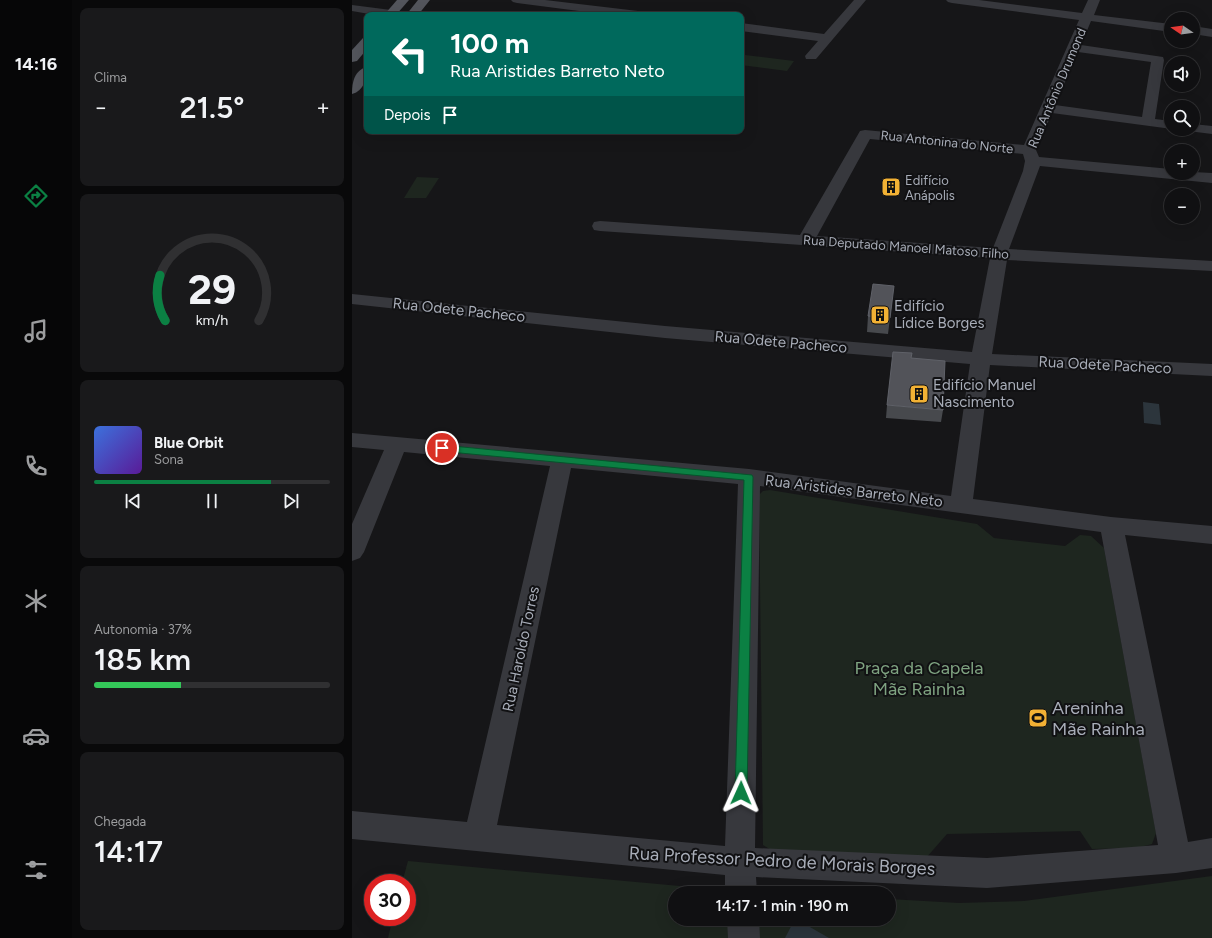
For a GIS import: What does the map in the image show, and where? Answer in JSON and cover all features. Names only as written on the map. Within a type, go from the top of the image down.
[{"type":"main road","points":[[392,12],[403,0]]},
{"type":"main road","points":[[414,12],[424,0]]},
{"type":"main road","points":[[352,58],[364,44]]},
{"type":"main road","points":[[352,90],[364,75]]},
{"type":"street","points":[[517,0],[614,12]]},
{"type":"street","points":[[811,56],[860,0]]},
{"type":"street","points":[[952,0],[1164,27]]},
{"type":"street","name":"Rua Antônio Drumond","points":[[962,505],[981,359],[999,254],[1031,171],[1031,156],[1048,108],[1094,0]]},
{"type":"street","points":[[352,8],[377,12]]},
{"type":"street","points":[[744,27],[826,38]]},
{"type":"street","points":[[1200,31],[1212,33]]},
{"type":"street","points":[[1074,48],[1156,58],[1158,60],[1148,121]]},
{"type":"street","points":[[1048,108],[1164,124]]},
{"type":"street","points":[[1200,129],[1212,130]]},
{"type":"street","name":"Rua Antonina do Norte","points":[[806,240],[865,134],[1212,178]]},
{"type":"street","name":"Rua Deputado Manoel Matoso Filho","points":[[600,226],[999,254],[1212,266]]},
{"type":"street","name":"Rua Odete Pacheco","points":[[352,298],[665,332],[981,359],[1212,370]]},
{"type":"street","name":"Rua Aristides Barreto Neto","points":[[352,440],[749,477],[1111,526],[1212,535]]},
{"type":"street","points":[[352,552],[397,444]]},
{"type":"street","name":"Rua Haroldo Torres","points":[[479,837],[562,460]]},
{"type":"street","points":[[741,886],[740,862],[749,477]]},
{"type":"street","points":[[1111,526],[1176,858]]},
{"type":"street","name":"Rua Professor Pedro de Morais Borges","points":[[352,824],[625,852],[740,862],[986,873],[1176,858],[1212,853]]},
{"type":"street","points":[[743,926],[744,938]]},
{"type":"green space","points":[[745,55],[794,61],[787,71],[744,65]]},
{"type":"green space","points":[[417,177],[439,178],[426,198],[404,198]]},
{"type":"green space","name":"Praça da Capela Mãe Rainha","points":[[770,490],[977,524],[994,538],[1065,546],[1080,535],[1091,536],[1104,548],[1156,833],[1152,844],[1137,848],[1092,849],[1080,831],[947,834],[926,858],[778,854],[763,845],[759,495],[763,491]]},
{"type":"green space","points":[[408,861],[680,886],[668,886],[668,926],[896,926],[896,899],[959,903],[1024,901],[1212,876],[1212,938],[388,938],[391,926],[416,926],[416,874],[404,874]]},
{"type":"shaded area","points":[[1143,402],[1159,404],[1161,425],[1144,423]]},
{"type":"shaded area","points":[[791,926],[808,926],[829,938],[785,938]]},
{"type":"building","points":[[873,284],[894,286],[890,318],[868,316]]},
{"type":"building","name":"Edifício Manuel Nascimento","points":[[893,352],[912,353],[911,358],[945,361],[943,410],[887,405]]},
{"type":"place","name":"Edifício Anápolis","points":[[891,187]]},
{"type":"place","name":"Edifício Lídice Borges","points":[[880,315]]},
{"type":"place","name":"Edifício Manuel Nascimento","points":[[919,394]]},
{"type":"place","name":"Areninha Mãe Rainha","points":[[1038,718]]},
{"type":"route","points":[[442,448],[749,477],[741,793]]}]
